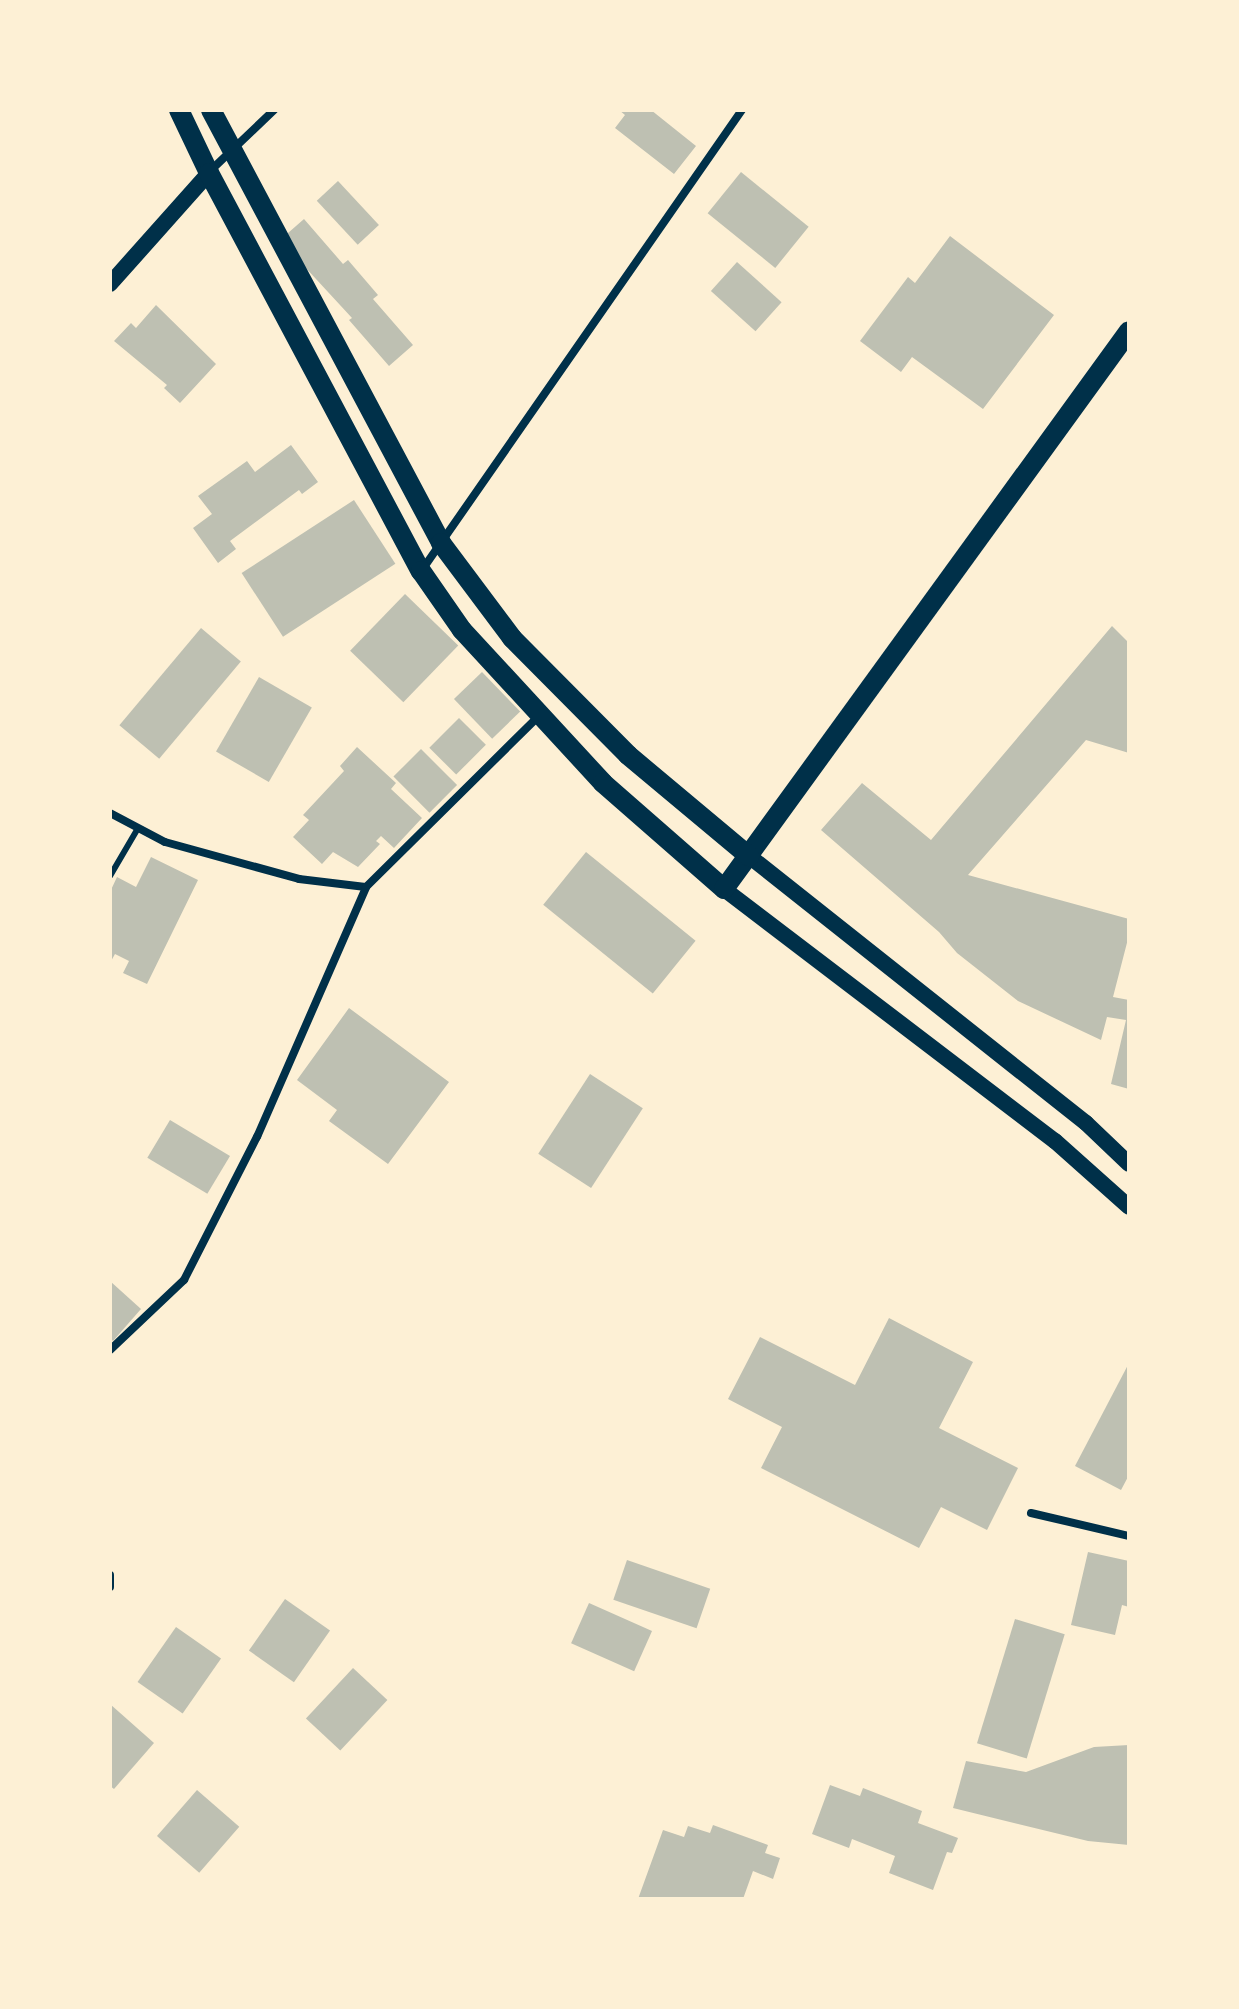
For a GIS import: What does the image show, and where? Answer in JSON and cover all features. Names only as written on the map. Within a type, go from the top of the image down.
[{"type":"main road","points":[[179,110],[209,173],[421,571],[462,630],[603,783],[724,889],[1055,1141],[1129,1207]]},
{"type":"main road","points":[[211,110],[441,543],[523,649],[628,755],[749,856],[1086,1123],[1129,1164]]},
{"type":"main road","points":[[110,284],[209,173]]},
{"type":"main road","points":[[724,889],[1129,331]]},
{"type":"street","points":[[209,173],[274,110]]},
{"type":"street","points":[[421,571],[742,110]]},
{"type":"street","points":[[110,1350],[184,1280],[257,1137],[366,887],[540,715]]},
{"type":"street","points":[[110,813],[165,842],[299,879],[366,887]]},
{"type":"street","points":[[1031,1513],[1129,1536]]},
{"type":"street","points":[[110,1575],[110,1587]]},
{"type":"lane","points":[[110,876],[138,828]]},
{"type":"building","points":[[619,110],[651,110],[696,146],[674,174],[615,128],[625,115]]},
{"type":"building","points":[[741,172],[809,227],[775,268],[708,213]]},
{"type":"building","points":[[338,181],[379,225],[358,245],[317,201]]},
{"type":"building","points":[[304,219],[343,264],[348,260],[378,295],[373,299],[413,345],[389,366],[349,320],[352,318],[280,240]]},
{"type":"building","points":[[950,236],[1054,315],[983,409],[912,357],[901,372],[860,341],[908,277],[915,283]]},
{"type":"building","points":[[737,262],[782,302],[755,331],[711,291]]},
{"type":"building","points":[[156,305],[216,364],[180,403],[164,388],[167,385],[114,341],[131,323],[136,328]]},
{"type":"building","points":[[291,445],[318,482],[302,494],[299,490],[230,541],[236,549],[218,563],[193,528],[212,514],[198,496],[247,461],[255,472]]},
{"type":"building","points":[[354,500],[395,564],[283,637],[242,573]]},
{"type":"building","points":[[405,594],[458,645],[403,702],[350,651]]},
{"type":"building","points":[[1112,626],[1129,643],[1129,753],[1086,740],[968,875],[1129,919],[1129,935],[1113,997],[1129,1000],[1129,1089],[1111,1084],[1126,1020],[1107,1017],[1101,1040],[1018,1001],[957,953],[939,932],[821,830],[862,783],[931,840]]},
{"type":"building","points":[[201,628],[241,661],[159,759],[119,725]]},
{"type":"building","points":[[482,672],[520,712],[492,739],[454,699]]},
{"type":"building","points":[[259,677],[312,708],[269,782],[216,751]]},
{"type":"building","points":[[459,718],[486,745],[456,775],[429,748]]},
{"type":"building","points":[[357,747],[396,783],[391,789],[422,818],[394,848],[381,836],[376,841],[380,844],[358,867],[333,852],[322,864],[293,837],[309,820],[303,815],[344,771],[340,766]]},
{"type":"building","points":[[421,749],[457,785],[429,813],[393,777]]},
{"type":"building","points":[[586,852],[696,941],[653,994],[543,905]]},
{"type":"building","points":[[151,857],[198,880],[147,984],[123,973],[129,961],[115,954],[110,963],[110,892],[117,877],[136,887]]},
{"type":"building","points":[[349,1008],[449,1082],[388,1164],[329,1121],[337,1110],[297,1080]]},
{"type":"building","points":[[590,1074],[643,1108],[591,1188],[538,1154]]},
{"type":"building","points":[[170,1120],[230,1156],[207,1194],[147,1158]]},
{"type":"building","points":[[110,1281],[141,1309],[113,1341],[110,1338]]},
{"type":"building","points":[[889,1318],[973,1362],[939,1428],[1018,1468],[987,1530],[941,1507],[919,1548],[761,1468],[782,1427],[728,1399],[760,1337],[855,1385]]},
{"type":"building","points":[[1129,1363],[1129,1475],[1121,1490],[1075,1466]]},
{"type":"building","points":[[1088,1552],[1129,1561],[1129,1607],[1122,1605],[1115,1635],[1071,1625]]},
{"type":"building","points":[[627,1560],[710,1589],[697,1628],[613,1600]]},
{"type":"building","points":[[285,1599],[330,1631],[294,1682],[249,1651]]},
{"type":"building","points":[[589,1603],[652,1631],[634,1671],[571,1643]]},
{"type":"building","points":[[1015,1619],[1065,1634],[1027,1759],[977,1743]]},
{"type":"building","points":[[176,1627],[221,1659],[183,1713],[138,1682]]},
{"type":"building","points":[[353,1668],[387,1700],[340,1751],[306,1718]]},
{"type":"building","points":[[110,1704],[154,1743],[114,1789],[110,1786]]},
{"type":"building","points":[[1129,1745],[1129,1845],[1088,1841],[953,1808],[966,1761],[1026,1772],[1094,1747]]},
{"type":"building","points":[[830,1785],[860,1796],[863,1788],[922,1811],[918,1823],[958,1838],[952,1853],[947,1852],[933,1890],[889,1873],[895,1856],[852,1839],[849,1848],[812,1834]]},
{"type":"building","points":[[197,1790],[239,1827],[199,1873],[157,1836]]},
{"type":"building","points":[[713,1825],[768,1845],[765,1853],[780,1858],[773,1879],[753,1871],[743,1899],[638,1899],[663,1830],[684,1837],[688,1826],[710,1833]]}]
